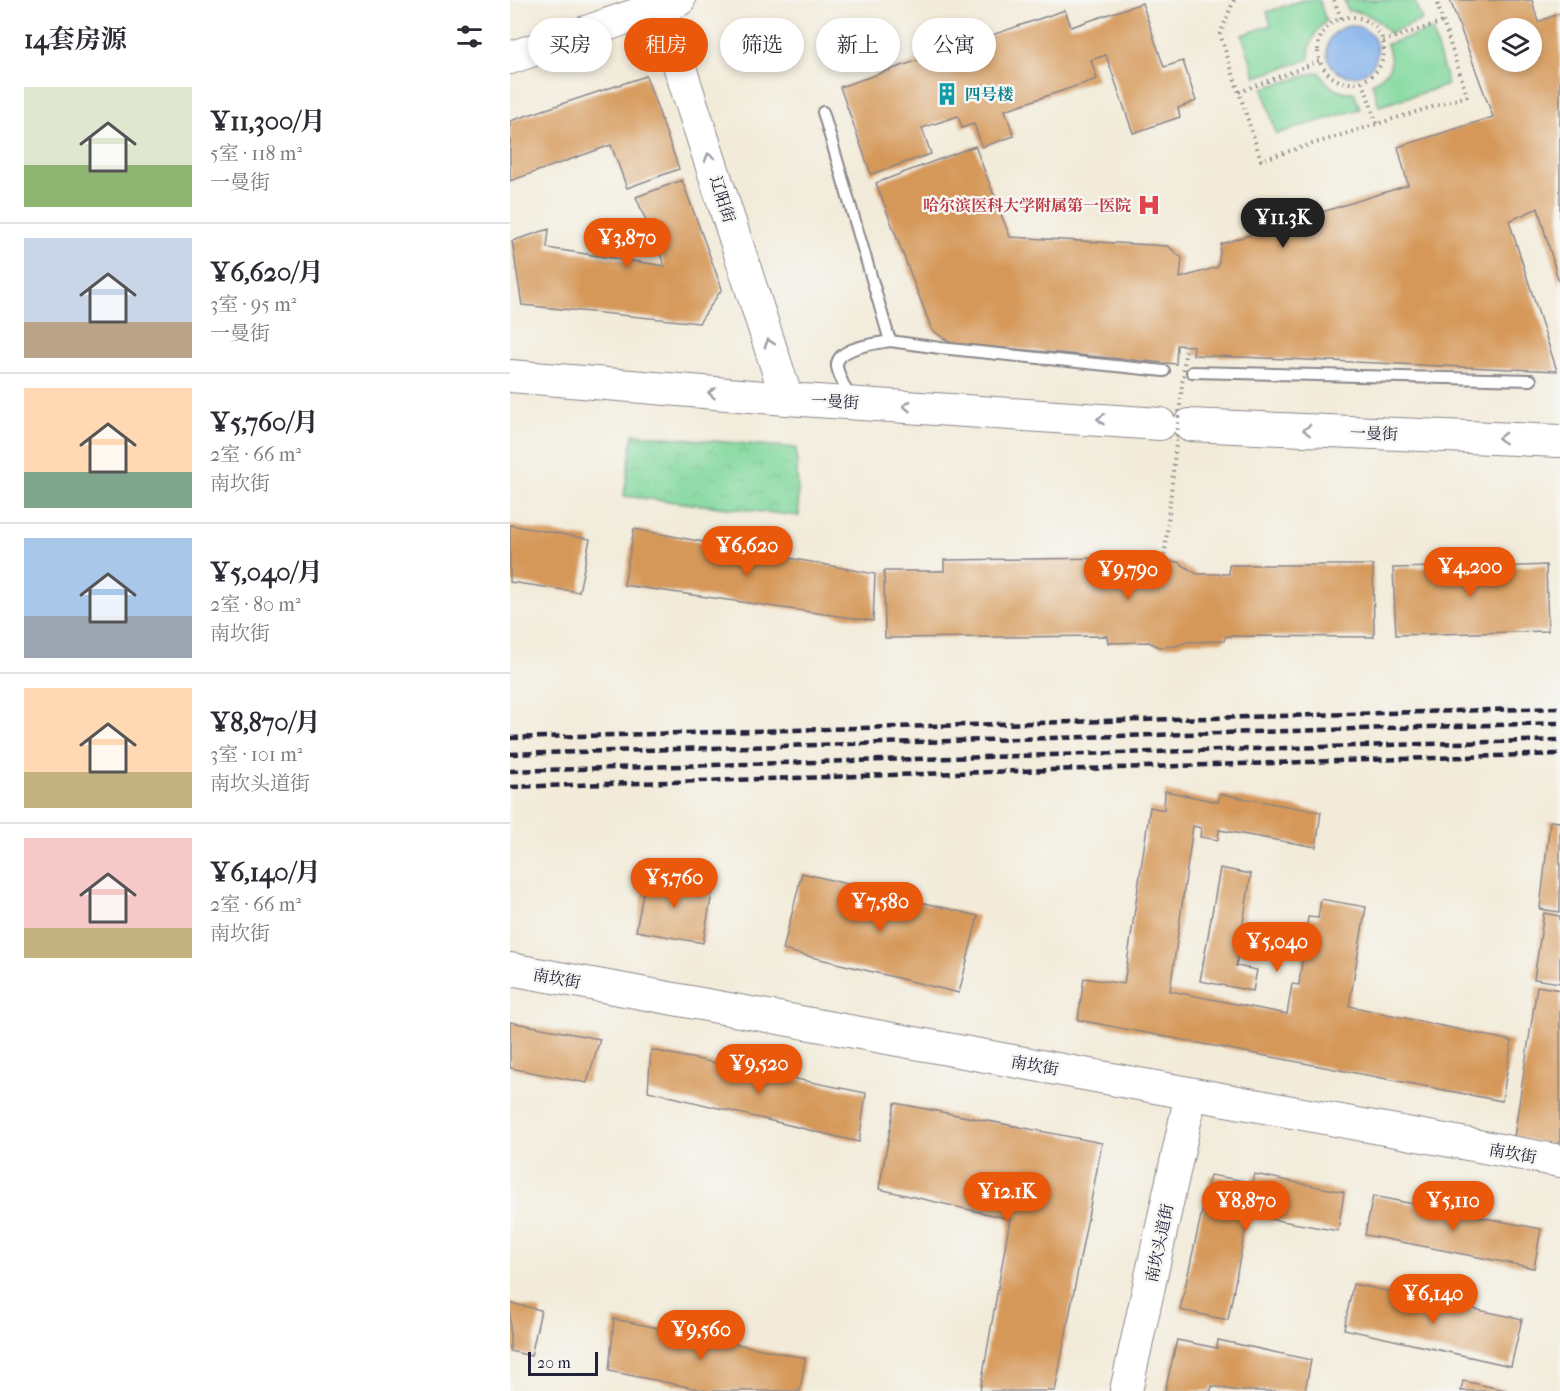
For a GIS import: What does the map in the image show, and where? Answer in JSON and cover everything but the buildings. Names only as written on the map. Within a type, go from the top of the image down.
[{"type":"street","points":[[510,58],[666,2]]},
{"type":"street","name":"辽阳街","points":[[666,2],[787,399]]},
{"type":"street","name":"一曼街","points":[[510,376],[787,399],[1174,424],[1560,441]]},
{"type":"street","name":"南坎街","points":[[510,969],[1560,1161]]},
{"type":"street","name":"南坎头道街","points":[[1126,1391],[1191,1094]]},
{"type":"lane","points":[[823,112],[890,341]]},
{"type":"lane","points":[[851,402],[837,366],[840,356],[849,350],[890,341],[1164,371]]},
{"type":"lane","points":[[1192,372],[1531,380]]},
{"type":"path","points":[[1234,0],[1220,34],[1261,160],[1467,96],[1436,0]]},
{"type":"path","points":[[1334,0],[1341,18]]},
{"type":"path","points":[[1341,18],[1362,18],[1371,23],[1383,41],[1385,50],[1379,69],[1363,82],[1353,84],[1332,78],[1324,71],[1320,61],[1319,40],[1324,31],[1341,18]]},
{"type":"path","points":[[1383,41],[1443,22]]},
{"type":"path","points":[[1239,92],[1320,61]]},
{"type":"path","points":[[1363,82],[1377,124]]},
{"type":"path","points":[[1164,561],[1186,346]]},
{"type":"green space","points":[[1302,0],[1319,0],[1326,21],[1313,38],[1309,59],[1256,77],[1242,35],[1271,25],[1267,12]]},
{"type":"green space","points":[[1344,0],[1414,0],[1422,20],[1389,33],[1371,17],[1360,12],[1348,11]]},
{"type":"green space","points":[[1432,30],[1448,85],[1379,106],[1372,83],[1384,75],[1390,67],[1387,44]]},
{"type":"green space","points":[[1319,72],[1333,88],[1354,92],[1360,109],[1276,134],[1263,88]]},
{"type":"green space","points":[[633,434],[796,448],[799,516],[624,496]]},
{"type":"water","points":[[1352,26],[1370,33],[1377,51],[1370,69],[1352,76],[1334,69],[1327,51],[1334,33]]},
{"type":"railway","points":[[510,738],[1560,708]]},
{"type":"railway","points":[[510,754],[1560,723]]},
{"type":"railway","points":[[510,771],[1560,740]]},
{"type":"railway","points":[[510,787],[1560,754]]},
{"type":"place","name":"四号楼","points":[[947,94]]},
{"type":"place","name":"哈尔滨医科大学附属第一医院","points":[[1149,205]]}]
